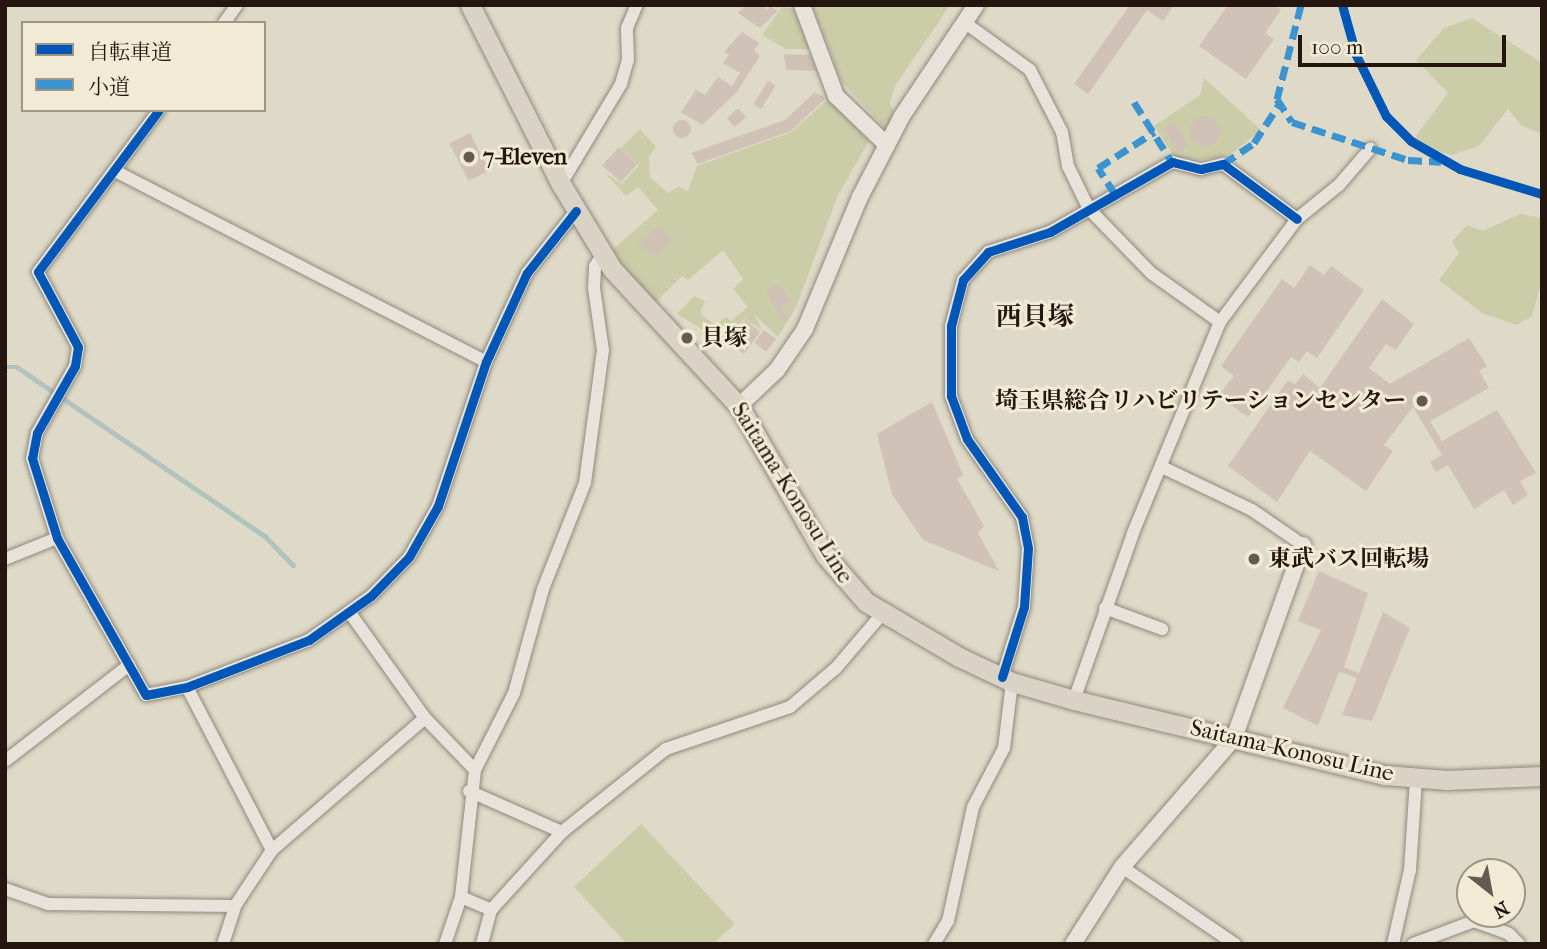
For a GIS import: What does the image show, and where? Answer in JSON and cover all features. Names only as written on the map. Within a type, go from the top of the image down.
[{"type":"main road","name":"Saitama-Konosu Line","points":[[470,5],[561,184],[603,254],[639,303],[739,407],[825,555],[854,592],[882,614],[1007,679],[1074,700],[1416,779],[1542,776]]},
{"type":"street","points":[[225,21],[237,5]]},
{"type":"street","points":[[561,184],[621,84],[628,60],[627,28],[637,5]]},
{"type":"street","points":[[802,5],[836,96],[887,145]]},
{"type":"street","points":[[739,407],[777,370],[805,329],[887,145],[976,5]]},
{"type":"street","points":[[964,22],[1030,70],[1057,121],[1068,166],[1089,209],[1151,273],[1220,322]]},
{"type":"street","points":[[158,112],[38,272],[78,347],[63,387],[37,433],[32,458],[57,538],[146,695],[187,687],[309,640],[350,613],[409,557],[438,506],[486,362],[527,273],[576,211]]},
{"type":"street","points":[[1074,700],[1105,608],[1220,322],[1297,219],[1339,185],[1370,149]]},
{"type":"street","points":[[934,944],[948,921],[973,807],[1004,748],[1007,679],[1026,598],[1028,548],[1022,517],[958,420],[949,353],[956,298],[969,271],[988,252],[1050,232],[1164,164],[1201,169],[1223,164],[1297,219]]},
{"type":"street","points":[[115,171],[486,362]]},
{"type":"street","points":[[445,944],[461,897],[469,791],[475,770],[514,693],[543,589],[585,483],[602,360],[594,288],[595,267],[603,254]]},
{"type":"street","points":[[1073,944],[1122,867],[1234,738],[1303,545],[1252,510],[1162,467]]},
{"type":"street","points":[[5,559],[57,538]]},
{"type":"street","points":[[1105,608],[1162,629]]},
{"type":"street","points":[[350,613],[425,718],[475,770]]},
{"type":"street","points":[[482,944],[491,910],[562,832],[666,749],[790,707],[836,668],[882,614]]},
{"type":"street","points":[[5,761],[128,664]]},
{"type":"street","points":[[187,687],[272,850]]},
{"type":"street","points":[[223,944],[234,906],[272,850],[425,718]]},
{"type":"street","points":[[1393,944],[1410,870],[1416,779]]},
{"type":"street","points":[[469,791],[562,832]]},
{"type":"street","points":[[1122,867],[1235,944]]},
{"type":"street","points":[[5,889],[48,904],[234,906]]},
{"type":"street","points":[[461,897],[491,910]]},
{"type":"street","points":[[1413,944],[1474,921],[1509,933],[1518,944]]},
{"type":"green space","points":[[813,5],[950,5],[895,86],[890,102],[895,119],[885,128],[841,81]]},
{"type":"green space","points":[[782,7],[794,9],[809,49],[786,49],[762,35]]},
{"type":"green space","points":[[1472,18],[1542,63],[1542,134],[1522,126],[1508,109],[1479,146],[1452,155],[1410,144],[1448,93],[1416,60],[1444,28]]},
{"type":"green space","points":[[1204,78],[1261,130],[1230,155],[1201,160],[1174,156],[1154,126],[1200,95]]},
{"type":"green space","points":[[829,98],[869,141],[838,195],[796,307],[778,337],[754,314],[762,330],[744,319],[723,342],[677,314],[694,296],[705,301],[700,313],[714,325],[727,317],[731,321],[748,307],[733,289],[743,279],[723,250],[688,280],[682,276],[655,303],[611,251],[658,210],[638,187],[626,196],[604,172],[622,184],[639,165],[621,148],[640,129],[656,147],[649,157],[650,177],[668,193],[678,187],[688,191],[697,166],[792,132]]},
{"type":"green space","points":[[1520,214],[1542,218],[1542,280],[1532,316],[1517,325],[1482,313],[1439,280],[1459,253],[1452,242],[1467,225],[1483,231]]},
{"type":"green space","points":[[641,824],[735,924],[713,944],[627,944],[574,887]]},
{"type":"building","points":[[746,5],[765,5],[766,11],[770,6],[778,11],[760,28],[738,13]]},
{"type":"building","points":[[1130,5],[1174,5],[1163,21],[1147,10],[1088,94],[1074,84]]},
{"type":"building","points":[[1228,5],[1274,5],[1281,10],[1265,33],[1274,39],[1246,79],[1199,46]]},
{"type":"building","points":[[742,32],[759,43],[754,51],[760,56],[736,93],[702,125],[681,112],[696,90],[705,95],[718,77],[732,86],[740,73],[723,63],[729,55],[724,52]]},
{"type":"building","points":[[784,54],[810,55],[817,71],[786,70]]},
{"type":"building","points":[[768,81],[776,86],[761,109],[754,104]]},
{"type":"building","points":[[815,92],[826,98],[791,131],[698,164],[691,153],[785,120]]},
{"type":"building","points":[[738,108],[746,117],[735,127],[727,118]]},
{"type":"building","points":[[1205,116],[1211,117],[1219,125],[1219,137],[1211,145],[1205,146],[1199,145],[1191,137],[1190,131],[1191,125],[1199,117]]},
{"type":"building","points":[[682,120],[690,125],[691,129],[686,137],[682,138],[674,133],[673,129],[678,121]]},
{"type":"building","points":[[1174,122],[1189,145],[1178,152],[1163,129]]},
{"type":"building","points":[[470,133],[489,170],[469,181],[450,143]]},
{"type":"building","points":[[619,147],[638,164],[621,182],[602,166]]},
{"type":"building","points":[[659,226],[673,240],[655,258],[638,244]]},
{"type":"building","points":[[1310,265],[1324,275],[1331,266],[1364,290],[1317,358],[1307,351],[1299,362],[1291,357],[1248,417],[1218,396],[1234,376],[1221,366],[1282,279],[1294,288]]},
{"type":"building","points":[[779,283],[791,301],[781,307],[787,317],[782,321],[766,292]]},
{"type":"building","points":[[1382,299],[1414,324],[1396,350],[1386,344],[1369,368],[1390,384],[1469,338],[1487,366],[1479,371],[1489,388],[1430,421],[1442,441],[1497,410],[1536,473],[1520,481],[1528,495],[1513,505],[1504,490],[1474,509],[1448,465],[1436,472],[1430,462],[1442,455],[1413,407],[1384,445],[1393,451],[1366,491],[1310,451],[1277,502],[1228,466],[1288,380],[1295,385],[1303,374],[1320,388]]},
{"type":"building","points":[[745,320],[760,332],[744,354],[726,341]]},
{"type":"building","points":[[764,330],[776,339],[766,352],[754,343]]},
{"type":"building","points":[[932,402],[963,475],[957,479],[984,526],[978,533],[999,571],[923,540],[892,494],[877,434]]},
{"type":"building","points":[[1319,571],[1368,593],[1344,667],[1359,673],[1383,612],[1410,628],[1372,721],[1342,715],[1357,678],[1339,672],[1318,726],[1283,708],[1321,630],[1298,621]]},
{"type":"waterway","points":[[5,367],[17,367],[266,537],[293,565]]},
{"type":"marked path","points":[[1301,5],[1277,99],[1292,122],[1408,160],[1441,162]]},
{"type":"marked path","points":[[1134,102],[1172,162]]},
{"type":"marked path","points":[[1223,164],[1254,143],[1280,103]]},
{"type":"marked path","points":[[1115,194],[1098,168],[1154,132]]},
{"type":"cycle path","points":[[1342,5],[1356,55],[1386,116],[1411,141],[1460,169],[1542,194]]},
{"type":"cycle path","points":[[158,112],[38,272],[78,347],[75,366],[37,433],[32,458],[57,538],[146,695],[187,687],[309,640],[371,596],[409,557],[438,506],[486,362],[527,273],[576,211]]},
{"type":"cycle path","points":[[1002,677],[1024,607],[1028,548],[1022,517],[967,439],[951,396],[951,326],[963,280],[988,252],[1050,232],[1172,162],[1201,169],[1223,164],[1297,219]]},
{"type":"place","name":"7-Eleven","points":[[469,157]]},
{"type":"place","name":"貝塚","points":[[687,338]]},
{"type":"place","name":"埼玉県総合リハビリテーションセンター","points":[[1422,401]]},
{"type":"place","name":"東武バス回転場","points":[[1254,559]]},
{"type":"district","name":"西貝塚","points":[[1035,317]]}]
